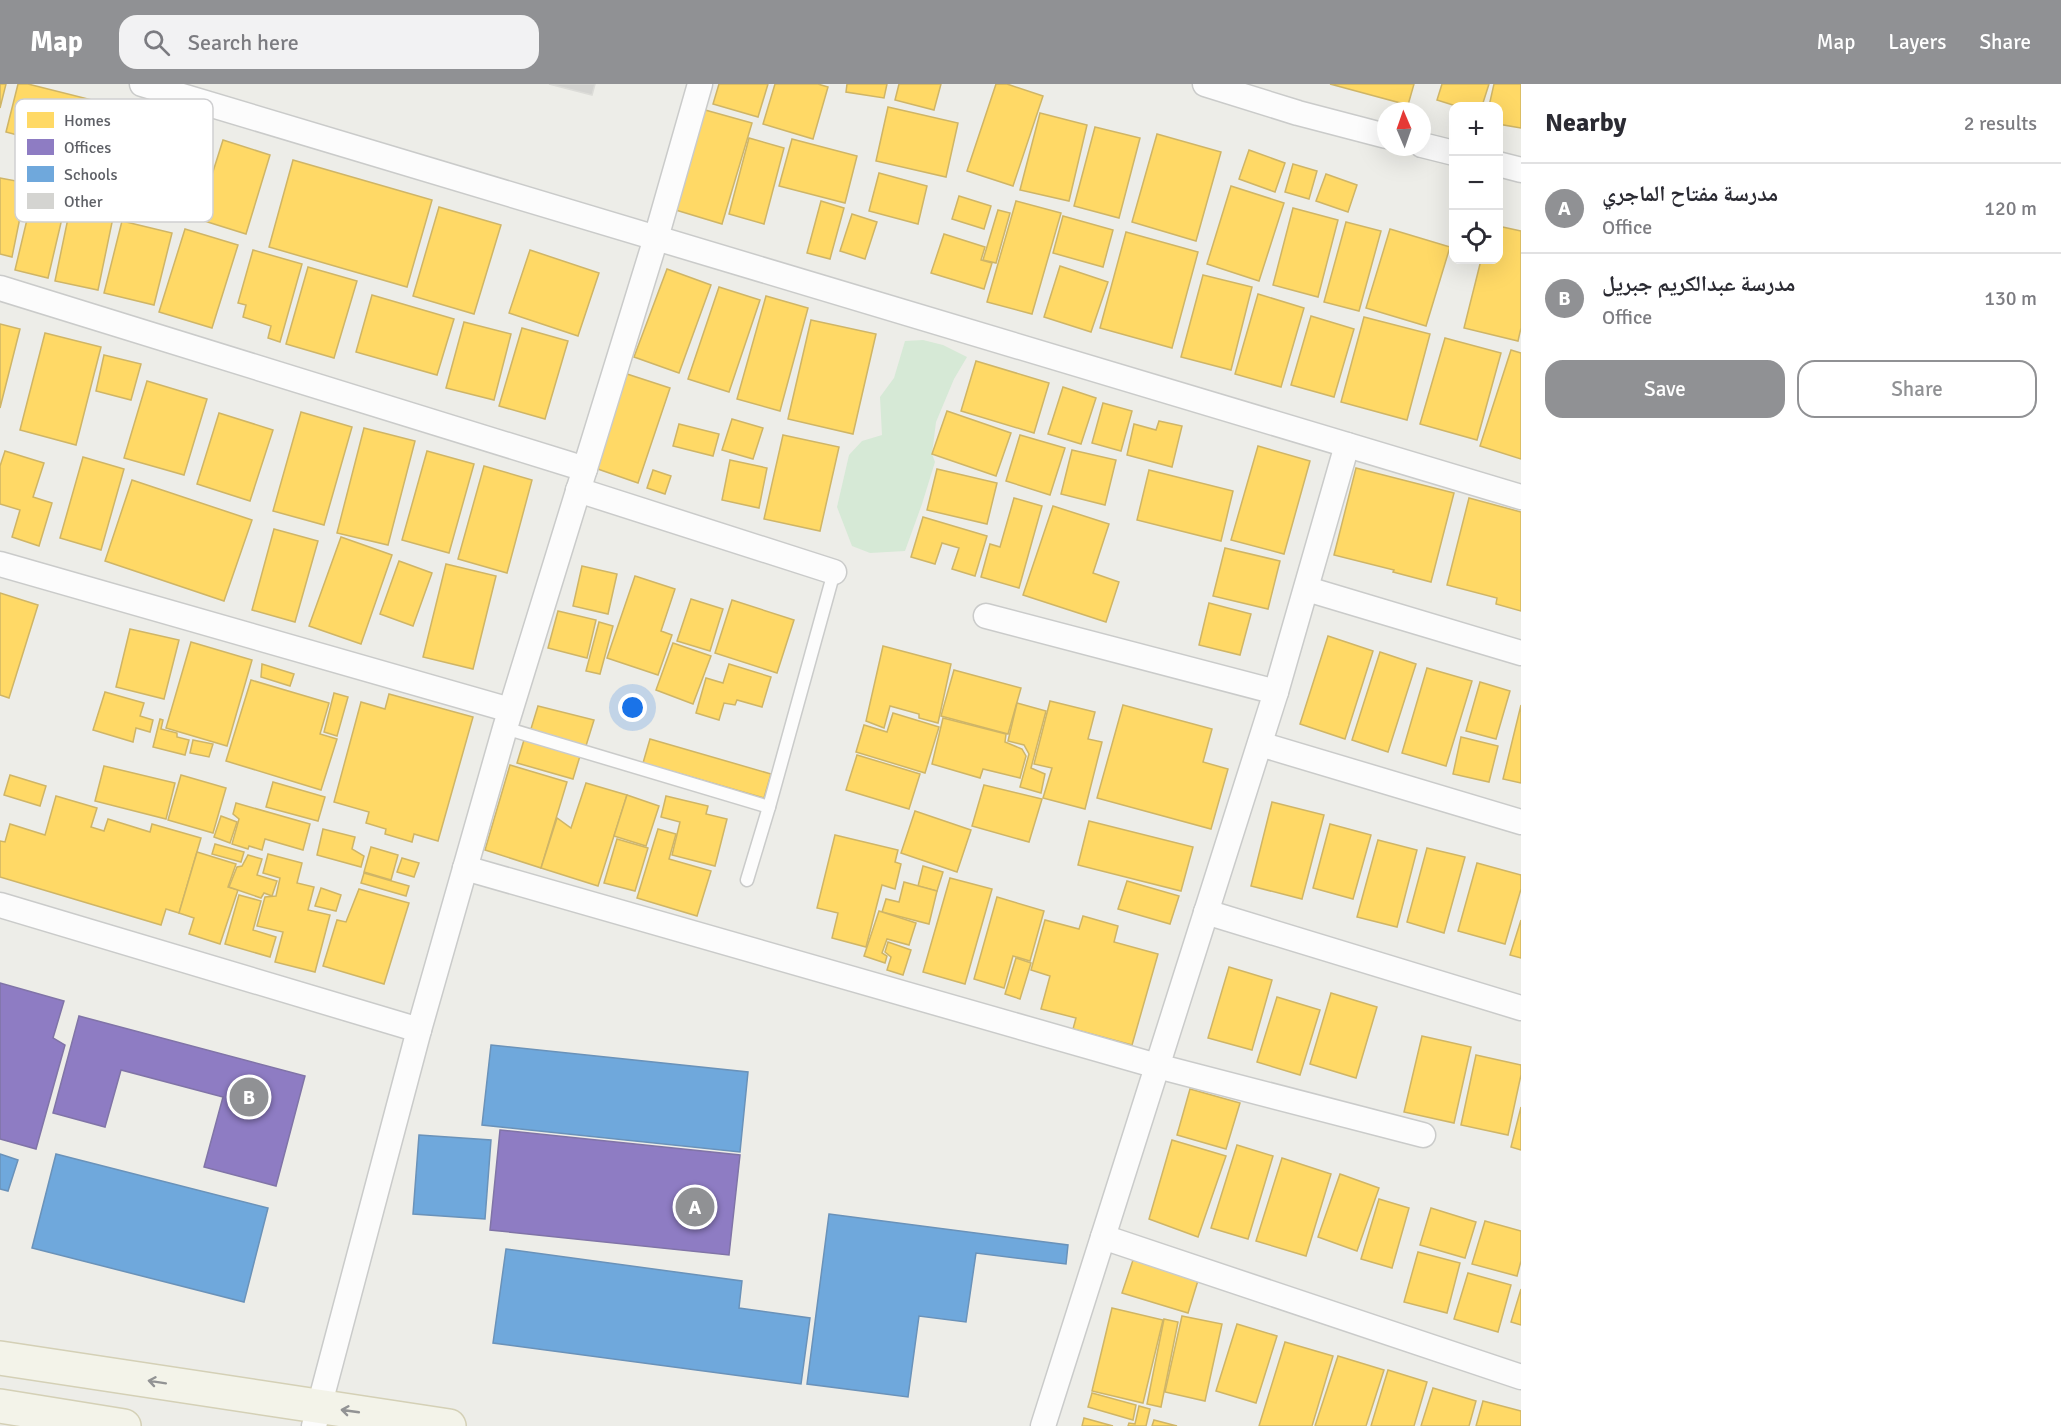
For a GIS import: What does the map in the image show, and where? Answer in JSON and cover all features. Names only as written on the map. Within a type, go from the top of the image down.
[{"type":"main road","points":[[0,1358],[316,1416],[449,1426]]},
{"type":"main road","points":[[0,1406],[124,1426]]},
{"type":"street","points":[[142,84],[192,99]]},
{"type":"street","points":[[316,1416],[419,1030],[507,719],[656,238],[700,84]]},
{"type":"street","points":[[1205,84],[1298,113],[1377,134]]},
{"type":"street","points":[[213,105],[1521,497]]},
{"type":"street","points":[[1431,147],[1449,152]]},
{"type":"street","points":[[1503,165],[1521,170]]},
{"type":"street","points":[[0,288],[582,480],[834,572]]},
{"type":"street","points":[[1043,1426],[1260,744],[1307,589],[1347,445]]},
{"type":"street","points":[[0,564],[507,719]]},
{"type":"street","points":[[1307,589],[1521,653]]},
{"type":"street","points":[[986,616],[1276,692]]},
{"type":"street","points":[[1260,744],[1521,822]]},
{"type":"street","points":[[465,868],[1157,1066],[1423,1135]]},
{"type":"street","points":[[0,905],[419,1030]]},
{"type":"street","points":[[1206,912],[1521,1008]]},
{"type":"street","points":[[1103,1237],[1521,1377]]},
{"type":"lane","points":[[747,880],[770,807],[834,572]]},
{"type":"lane","points":[[507,719],[770,807]]},
{"type":"green space","points":[[923,340],[943,345],[967,357],[954,379],[936,422],[932,454],[935,462],[905,551],[870,553],[852,546],[837,507],[849,455],[862,441],[882,435],[880,397],[894,378],[905,341]]},
{"type":"building: Homes","points":[[0,84],[6,84],[0,108]]},
{"type":"building: Homes","points":[[18,84],[28,84],[88,99],[15,99],[15,134],[6,132]]},
{"type":"building: Homes","points":[[719,84],[768,84],[758,117],[713,104]]},
{"type":"building: Homes","points":[[775,84],[818,84],[828,87],[813,139],[763,124]]},
{"type":"building: Homes","points":[[847,84],[887,84],[884,98],[846,92]]},
{"type":"building: Homes","points":[[899,84],[941,84],[934,110],[895,100]]},
{"type":"building: Homes","points":[[996,84],[1007,84],[1043,96],[1013,186],[967,171]]},
{"type":"building: Homes","points":[[1330,84],[1414,84],[1409,102],[1397,102]]},
{"type":"building: Homes","points":[[1442,84],[1489,84],[1483,102],[1449,104],[1437,100]]},
{"type":"building: Homes","points":[[1494,84],[1521,84],[1521,128],[1503,125],[1503,102],[1490,102]]},
{"type":"building: Homes","points":[[888,107],[958,123],[946,177],[876,161]]},
{"type":"building: Homes","points":[[698,108],[752,123],[722,224],[669,208]]},
{"type":"building: Homes","points":[[1040,113],[1087,125],[1069,201],[1020,190]]},
{"type":"building: Homes","points":[[1095,127],[1140,138],[1119,218],[1074,206]]},
{"type":"building: Homes","points":[[1157,134],[1221,152],[1196,241],[1132,222]]},
{"type":"building: Homes","points":[[749,138],[784,148],[764,224],[729,214]]},
{"type":"building: Homes","points":[[792,139],[857,156],[845,203],[779,186]]},
{"type":"building: Homes","points":[[223,140],[270,155],[246,234],[208,222],[213,222],[213,172]]},
{"type":"building: Homes","points":[[1249,150],[1285,163],[1275,192],[1239,179]]},
{"type":"building: Homes","points":[[293,160],[432,200],[407,287],[269,247]]},
{"type":"building: Homes","points":[[1293,164],[1317,171],[1309,199],[1285,192]]},
{"type":"building: Homes","points":[[879,173],[927,186],[918,224],[869,211]]},
{"type":"building: Homes","points":[[1326,174],[1357,185],[1348,212],[1316,201]]},
{"type":"building: Homes","points":[[0,178],[15,181],[15,222],[19,222],[12,257],[0,254]]},
{"type":"building: Homes","points":[[1231,186],[1284,203],[1259,281],[1207,264]]},
{"type":"building: Homes","points":[[959,196],[991,206],[984,229],[952,219]]},
{"type":"building: Homes","points":[[821,201],[844,208],[830,259],[807,253]]},
{"type":"building: Homes","points":[[1016,201],[1061,213],[1032,314],[987,302]]},
{"type":"building: Homes","points":[[439,207],[501,225],[474,314],[413,296]]},
{"type":"building: Homes","points":[[1293,208],[1338,220],[1318,297],[1273,285]]},
{"type":"building: Homes","points":[[998,210],[1010,213],[996,263],[983,260]]},
{"type":"building: Homes","points":[[852,214],[877,222],[865,259],[840,251]]},
{"type":"building: Homes","points":[[1063,216],[1113,230],[1103,267],[1053,253]]},
{"type":"building: Homes","points":[[26,222],[61,222],[48,278],[15,270]]},
{"type":"building: Homes","points":[[67,222],[112,222],[98,290],[55,281]]},
{"type":"building: Homes","points":[[122,222],[172,233],[154,305],[104,293]]},
{"type":"building: Homes","points":[[1346,222],[1381,231],[1359,311],[1324,302]]},
{"type":"building: Homes","points":[[1503,227],[1521,231],[1521,328],[1518,341],[1464,328],[1480,264],[1503,264]]},
{"type":"building: Homes","points":[[185,229],[238,245],[212,328],[159,312]]},
{"type":"building: Homes","points":[[1390,229],[1449,247],[1426,326],[1366,308]]},
{"type":"building: Homes","points":[[1126,232],[1198,252],[1172,348],[1100,328]]},
{"type":"building: Homes","points":[[944,234],[985,247],[981,260],[992,263],[984,289],[931,273]]},
{"type":"building: Homes","points":[[253,250],[302,264],[280,342],[268,338],[271,326],[243,317],[246,305],[238,303]]},
{"type":"building: Homes","points":[[530,250],[599,273],[578,336],[509,313]]},
{"type":"building: Homes","points":[[1060,266],[1108,282],[1091,332],[1044,317]]},
{"type":"building: Homes","points":[[308,267],[357,281],[334,358],[286,344]]},
{"type":"building: Homes","points":[[667,269],[711,285],[679,373],[634,357]]},
{"type":"building: Homes","points":[[1203,275],[1252,287],[1231,370],[1181,357]]},
{"type":"building: Homes","points":[[719,287],[760,300],[729,392],[688,379]]},
{"type":"building: Homes","points":[[1258,294],[1304,308],[1281,387],[1235,374]]},
{"type":"building: Homes","points":[[372,295],[454,319],[437,375],[356,352]]},
{"type":"building: Homes","points":[[766,296],[808,308],[780,411],[737,399]]},
{"type":"building: Homes","points":[[1311,316],[1354,329],[1334,397],[1291,385]]},
{"type":"building: Homes","points":[[1364,317],[1430,334],[1407,420],[1341,402]]},
{"type":"building: Homes","points":[[811,320],[876,334],[853,434],[788,419]]},
{"type":"building: Homes","points":[[464,322],[511,334],[494,400],[446,388]]},
{"type":"building: Homes","points":[[0,324],[20,329],[0,408]]},
{"type":"building: Homes","points":[[522,328],[568,341],[545,419],[499,406]]},
{"type":"building: Homes","points":[[45,333],[101,347],[76,445],[20,430]]},
{"type":"building: Homes","points":[[1445,338],[1501,353],[1477,440],[1420,424]]},
{"type":"building: Homes","points":[[1511,350],[1521,353],[1521,459],[1480,446]]},
{"type":"building: Homes","points":[[104,355],[141,364],[131,400],[96,391]]},
{"type":"building: Homes","points":[[976,361],[1049,383],[1034,433],[961,411]]},
{"type":"building: Homes","points":[[624,373],[670,388],[638,483],[592,467]]},
{"type":"building: Homes","points":[[147,381],[207,399],[184,475],[124,458]]},
{"type":"building: Homes","points":[[1063,387],[1096,398],[1081,444],[1048,434]]},
{"type":"building: Homes","points":[[1103,403],[1132,411],[1121,451],[1092,443]]},
{"type":"building: Homes","points":[[947,411],[1011,433],[996,476],[932,454]]},
{"type":"building: Homes","points":[[301,412],[352,427],[324,525],[273,511]]},
{"type":"building: Homes","points":[[219,413],[273,430],[250,501],[197,484]]},
{"type":"building: Homes","points":[[732,419],[763,428],[753,459],[722,450]]},
{"type":"building: Homes","points":[[1159,421],[1182,426],[1172,467],[1127,455],[1134,424],[1156,430]]},
{"type":"building: Homes","points":[[679,424],[719,434],[713,456],[673,446]]},
{"type":"building: Homes","points":[[364,428],[415,441],[388,545],[337,533]]},
{"type":"building: Homes","points":[[783,435],[839,447],[820,531],[764,519]]},
{"type":"building: Homes","points":[[1020,435],[1065,448],[1050,495],[1006,481]]},
{"type":"building: Homes","points":[[1258,446],[1310,461],[1284,554],[1231,540]]},
{"type":"building: Homes","points":[[1072,450],[1116,460],[1105,505],[1061,494]]},
{"type":"building: Homes","points":[[5,451],[44,463],[33,497],[52,503],[39,546],[12,537],[20,510],[0,504],[0,466]]},
{"type":"building: Homes","points":[[427,451],[474,464],[449,553],[402,540]]},
{"type":"building: Homes","points":[[83,457],[124,469],[101,550],[60,538]]},
{"type":"building: Homes","points":[[730,460],[767,468],[759,508],[722,500]]},
{"type":"building: Homes","points":[[484,466],[532,480],[507,573],[458,559]]},
{"type":"building: Homes","points":[[1356,468],[1454,493],[1431,582],[1334,555]]},
{"type":"building: Homes","points":[[937,469],[997,483],[987,524],[927,510]]},
{"type":"building: Homes","points":[[653,470],[671,476],[665,494],[647,488]]},
{"type":"building: Homes","points":[[1149,470],[1233,491],[1221,541],[1137,520]]},
{"type":"building: Homes","points":[[132,480],[252,520],[224,601],[105,561]]},
{"type":"building: Homes","points":[[1014,498],[1042,506],[1019,588],[981,577],[990,544],[1000,547]]},
{"type":"building: Homes","points":[[1469,498],[1521,512],[1521,611],[1496,604],[1497,598],[1447,585]]},
{"type":"building: Homes","points":[[1053,506],[1109,524],[1093,573],[1119,582],[1106,622],[1023,595]]},
{"type":"building: Homes","points":[[923,517],[987,536],[975,576],[952,569],[959,548],[942,543],[935,564],[911,557]]},
{"type":"building: Homes","points":[[274,529],[318,541],[295,622],[252,610]]},
{"type":"building: Homes","points":[[341,537],[392,555],[361,644],[309,626]]},
{"type":"building: Homes","points":[[1225,548],[1280,561],[1268,609],[1213,596]]},
{"type":"building: Homes","points":[[399,561],[432,573],[413,626],[380,614]]},
{"type":"building: Homes","points":[[446,564],[496,576],[473,669],[423,657]]},
{"type":"building: Homes","points":[[582,566],[617,574],[608,614],[573,606]]},
{"type":"building: Homes","points":[[635,576],[675,589],[661,631],[672,635],[658,675],[607,658]]},
{"type":"building: Homes","points":[[0,593],[38,605],[9,698],[0,695]]},
{"type":"building: Homes","points":[[691,599],[723,609],[710,651],[677,641]]},
{"type":"building: Homes","points":[[732,600],[794,620],[777,673],[715,653]]},
{"type":"building: Homes","points":[[1209,603],[1251,614],[1240,655],[1199,645]]},
{"type":"building: Homes","points":[[558,611],[596,620],[587,658],[548,648]]},
{"type":"building: Homes","points":[[599,622],[613,626],[600,674],[586,671]]},
{"type":"building: Homes","points":[[130,629],[179,640],[164,699],[116,687]]},
{"type":"building: Homes","points":[[1328,636],[1373,651],[1345,739],[1300,724]]},
{"type":"building: Homes","points":[[191,642],[252,660],[227,746],[166,728]]},
{"type":"building: Homes","points":[[673,643],[711,656],[693,704],[656,690]]},
{"type":"building: Homes","points":[[883,646],[951,664],[938,723],[919,718],[919,714],[890,706],[884,728],[866,721]]},
{"type":"building: Homes","points":[[1380,652],[1416,664],[1388,752],[1352,740]]},
{"type":"building: Homes","points":[[262,664],[294,674],[290,686],[261,677]]},
{"type":"building: Homes","points":[[729,664],[771,677],[762,707],[737,700],[735,705],[724,703],[719,720],[696,713],[706,678],[723,683]]},
{"type":"building: Homes","points":[[1427,668],[1472,681],[1446,766],[1402,753]]},
{"type":"building: Homes","points":[[954,670],[1021,688],[1008,734],[941,716]]},
{"type":"building: Homes","points":[[251,680],[329,703],[320,734],[337,739],[321,790],[226,761]]},
{"type":"building: Homes","points":[[1480,682],[1510,691],[1496,739],[1466,731]]},
{"type":"building: Homes","points":[[105,692],[144,703],[140,716],[153,720],[150,732],[136,728],[133,742],[93,730]]},
{"type":"building: Homes","points":[[334,693],[348,697],[337,736],[324,732]]},
{"type":"building: Homes","points":[[389,694],[473,717],[438,841],[414,834],[412,842],[385,834],[386,829],[366,823],[369,812],[334,802],[361,702],[385,709]]},
{"type":"building: Homes","points":[[1050,701],[1095,712],[1088,739],[1102,742],[1085,809],[1043,798],[1052,768],[1034,764]]},
{"type":"building: Homes","points":[[1017,703],[1046,711],[1031,768],[1045,774],[1041,793],[1020,787],[1029,754],[1024,745],[1008,741]]},
{"type":"building: Homes","points":[[1123,705],[1212,729],[1203,762],[1228,769],[1211,829],[1097,798]]},
{"type":"building: Homes","points":[[1521,705],[1521,783],[1503,779]]},
{"type":"building: Homes","points":[[538,706],[594,720],[585,749],[530,732]]},
{"type":"building: Homes","points":[[893,713],[939,727],[925,773],[856,752],[864,725],[887,732]]},
{"type":"building: Homes","points":[[943,718],[1006,734],[1005,742],[1022,749],[1026,756],[1020,778],[983,769],[980,778],[932,764]]},
{"type":"building: Homes","points":[[160,719],[163,720],[161,729],[177,733],[177,737],[189,740],[185,755],[153,747]]},
{"type":"building: Homes","points":[[1461,737],[1498,746],[1489,782],[1453,774]]},
{"type":"building: Homes","points":[[650,739],[771,774],[764,798],[643,763]]},
{"type":"building: Homes","points":[[193,740],[213,744],[209,757],[190,753]]},
{"type":"building: Homes","points":[[524,740],[580,756],[573,779],[517,763]]},
{"type":"building: Homes","points":[[857,755],[920,774],[909,809],[846,790]]},
{"type":"building: Homes","points":[[510,765],[567,782],[541,868],[485,850]]},
{"type":"building: Homes","points":[[104,766],[175,783],[166,819],[95,801]]},
{"type":"building: Homes","points":[[10,775],[46,786],[40,806],[4,795]]},
{"type":"building: Homes","points":[[181,775],[226,788],[213,833],[168,820]]},
{"type":"building: Homes","points":[[273,782],[325,797],[318,821],[266,807]]},
{"type":"building: Homes","points":[[586,783],[627,795],[598,886],[541,868],[557,818],[571,828]]},
{"type":"building: Homes","points":[[984,785],[1042,799],[1029,842],[972,826]]},
{"type":"building: Homes","points":[[627,795],[659,806],[646,846],[614,836]]},
{"type":"building: Homes","points":[[56,796],[97,808],[91,827],[104,831],[108,819],[150,832],[152,824],[201,838],[179,913],[166,909],[161,925],[0,877],[0,841],[5,842],[10,824],[45,835]]},
{"type":"building: Homes","points":[[666,796],[708,806],[706,814],[727,819],[715,866],[672,855],[680,822],[661,817]]},
{"type":"building: Homes","points":[[1272,802],[1324,815],[1302,899],[1251,886]]},
{"type":"building: Homes","points":[[236,803],[310,824],[303,850],[265,839],[262,850],[232,844],[239,819],[233,814]]},
{"type":"building: Homes","points":[[915,811],[971,830],[957,872],[901,853]]},
{"type":"building: Homes","points":[[221,816],[237,822],[230,843],[214,837]]},
{"type":"building: Homes","points":[[1089,821],[1193,847],[1181,891],[1078,865]]},
{"type":"building: Homes","points":[[1330,824],[1371,835],[1353,899],[1313,888]]},
{"type":"building: Homes","points":[[323,829],[355,837],[352,849],[364,856],[361,867],[317,855]]},
{"type":"building: Homes","points":[[658,829],[676,834],[669,859],[711,871],[697,916],[637,898]]},
{"type":"building: Homes","points":[[835,835],[898,850],[895,862],[901,864],[895,889],[882,885],[866,947],[832,938],[838,913],[817,908]]},
{"type":"building: Homes","points":[[617,839],[648,848],[635,891],[604,883]]},
{"type":"building: Homes","points":[[1378,840],[1417,850],[1397,927],[1357,917]]},
{"type":"building: Homes","points":[[215,844],[244,852],[241,862],[212,854]]},
{"type":"building: Homes","points":[[371,847],[398,855],[391,880],[364,872]]},
{"type":"building: Homes","points":[[1427,848],[1465,857],[1444,933],[1407,922]]},
{"type":"building: Homes","points":[[197,852],[236,864],[228,887],[238,890],[220,944],[189,934],[194,918],[179,913]]},
{"type":"building: Homes","points":[[268,854],[302,863],[297,883],[314,887],[308,910],[330,915],[315,972],[275,962],[283,932],[257,926],[265,897],[276,896],[280,878],[263,873]]},
{"type":"building: Homes","points":[[248,855],[262,859],[257,875],[277,881],[272,896],[264,893],[261,898],[229,887],[237,867],[242,866]]},
{"type":"building: Homes","points":[[402,858],[419,863],[414,877],[397,872]]},
{"type":"building: Homes","points":[[1477,863],[1521,875],[1521,889],[1505,944],[1458,931]]},
{"type":"building: Homes","points":[[923,866],[943,872],[937,891],[918,886]]},
{"type":"building: Homes","points":[[364,873],[409,886],[406,896],[361,883]]},
{"type":"building: Homes","points":[[950,878],[992,889],[965,984],[923,972]]},
{"type":"building: Homes","points":[[1127,881],[1179,896],[1170,924],[1118,909]]},
{"type":"building: Homes","points":[[904,882],[937,891],[929,924],[882,912],[886,899],[899,902]]},
{"type":"building: Homes","points":[[321,888],[341,895],[336,911],[315,906]]},
{"type":"building: Homes","points":[[359,889],[409,903],[384,984],[323,966],[337,920],[346,922]]},
{"type":"building: Homes","points":[[239,895],[261,901],[253,930],[276,937],[270,957],[225,944]]},
{"type":"building: Homes","points":[[997,897],[1044,911],[1030,961],[1013,956],[1004,988],[974,979]]},
{"type":"building: Homes","points":[[879,911],[916,923],[909,945],[887,939],[882,953],[887,956],[885,963],[864,956]]},
{"type":"building: Homes","points":[[1083,916],[1118,926],[1114,942],[1158,954],[1132,1045],[1073,1029],[1076,1018],[1041,1009],[1050,976],[1031,970],[1045,920],[1079,929]]},
{"type":"building: Homes","points":[[1521,920],[1521,958],[1510,955]]},
{"type":"building: Homes","points":[[888,942],[911,950],[903,975],[887,970],[891,957],[885,952]]},
{"type":"building: Homes","points":[[1016,958],[1031,963],[1020,999],[1005,994]]},
{"type":"building: Homes","points":[[1229,967],[1272,980],[1252,1050],[1208,1038]]},
{"type":"building: Homes","points":[[1331,993],[1377,1007],[1356,1078],[1310,1064]]},
{"type":"building: Homes","points":[[1277,997],[1320,1010],[1300,1075],[1257,1062]]},
{"type":"building: Homes","points":[[1422,1036],[1471,1047],[1454,1123],[1404,1112]]},
{"type":"building: Homes","points":[[1476,1055],[1521,1065],[1521,1075],[1508,1135],[1461,1125]]},
{"type":"building: Homes","points":[[1190,1089],[1240,1103],[1226,1149],[1177,1135]]},
{"type":"building: Homes","points":[[1521,1107],[1521,1150],[1511,1147]]},
{"type":"building: Homes","points":[[1172,1140],[1226,1156],[1198,1237],[1149,1219]]},
{"type":"building: Homes","points":[[1237,1145],[1273,1156],[1248,1239],[1211,1228]]},
{"type":"building: Homes","points":[[1282,1158],[1331,1174],[1306,1256],[1256,1241]]},
{"type":"building: Homes","points":[[1340,1174],[1379,1188],[1357,1251],[1318,1237]]},
{"type":"building: Homes","points":[[1379,1199],[1409,1208],[1392,1268],[1361,1259]]},
{"type":"building: Homes","points":[[1431,1208],[1476,1222],[1465,1258],[1420,1245]]},
{"type":"building: Homes","points":[[1485,1221],[1521,1231],[1521,1261],[1517,1276],[1472,1264]]},
{"type":"building: Homes","points":[[1418,1252],[1460,1263],[1447,1313],[1404,1302]]},
{"type":"building: Homes","points":[[1135,1254],[1200,1274],[1188,1313],[1122,1293]]},
{"type":"building: Homes","points":[[1468,1273],[1511,1285],[1498,1332],[1454,1319]]},
{"type":"building: Homes","points":[[1521,1289],[1521,1325],[1511,1322]]},
{"type":"building: Homes","points":[[1112,1308],[1163,1320],[1143,1403],[1092,1391]]},
{"type":"building: Homes","points":[[1182,1316],[1222,1324],[1205,1401],[1165,1392]]},
{"type":"building: Homes","points":[[1164,1319],[1178,1322],[1161,1407],[1147,1404]]},
{"type":"building: Homes","points":[[1237,1324],[1277,1336],[1256,1403],[1216,1391]]},
{"type":"building: Homes","points":[[1285,1342],[1333,1356],[1312,1426],[1259,1426]]},
{"type":"building: Homes","points":[[1338,1356],[1384,1370],[1366,1426],[1315,1426]]},
{"type":"building: Homes","points":[[1388,1370],[1427,1382],[1414,1426],[1371,1426]]},
{"type":"building: Homes","points":[[1433,1388],[1476,1401],[1469,1426],[1421,1426]]},
{"type":"building: Homes","points":[[1092,1393],[1136,1405],[1133,1420],[1088,1407]]},
{"type":"building: Homes","points":[[1483,1401],[1521,1411],[1521,1426],[1476,1426]]},
{"type":"building: Homes","points":[[1139,1406],[1150,1409],[1146,1426],[1128,1426],[1129,1423],[1135,1424]]},
{"type":"building: Homes","points":[[1084,1418],[1113,1426],[1082,1426]]},
{"type":"building: Homes","points":[[1154,1420],[1177,1426],[1152,1426]]},
{"type":"building: Offices","points":[[0,983],[64,1001],[53,1038],[65,1045],[36,1149],[0,1139]]},
{"type":"building: Offices","points":[[79,1016],[305,1076],[276,1186],[204,1167],[223,1097],[121,1070],[105,1127],[53,1113]]},
{"type":"building: Offices","points":[[500,1130],[740,1155],[729,1255],[490,1230]]},
{"type":"building: Schools","points":[[491,1045],[748,1072],[740,1152],[482,1125]]},
{"type":"building: Schools","points":[[419,1135],[491,1140],[485,1219],[413,1214]]},
{"type":"building: Schools","points":[[0,1154],[18,1160],[8,1191],[0,1189]]},
{"type":"building: Schools","points":[[56,1154],[268,1208],[244,1302],[32,1248]]},
{"type":"building: Schools","points":[[829,1214],[1068,1245],[1066,1264],[976,1253],[966,1322],[919,1316],[908,1397],[807,1384]]},
{"type":"building: Schools","points":[[506,1249],[742,1281],[739,1308],[810,1318],[801,1384],[493,1343]]},
{"type":"building: Other","points":[[549,84],[595,84],[592,95]]},
{"type":"place","name":"مدرسة عبدالكريم جبريل","points":[[249,1097]]},
{"type":"place","name":"مدرسة مفتاح الماجري","points":[[695,1207]]}]
